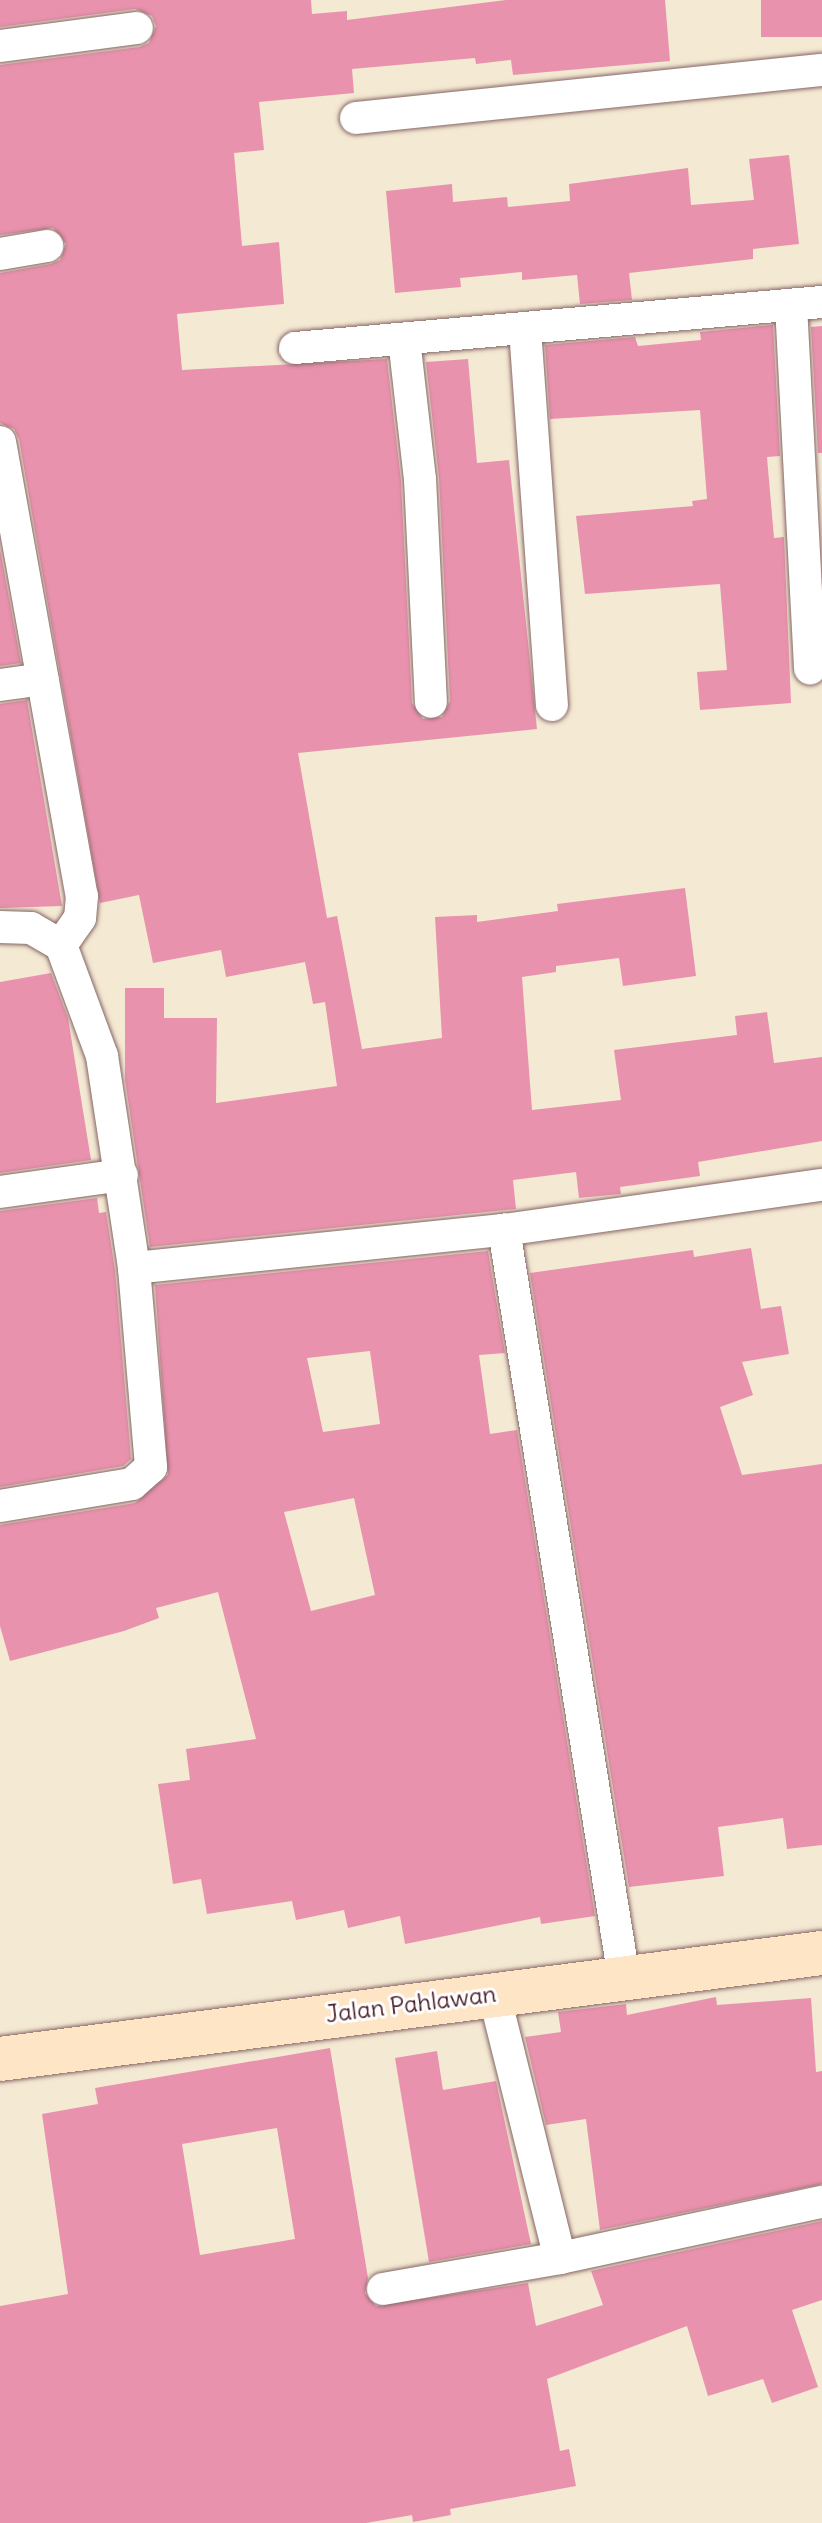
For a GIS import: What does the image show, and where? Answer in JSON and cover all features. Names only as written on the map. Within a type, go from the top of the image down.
[{"type":"main road","name":"Jalan Pahlawan","points":[[0,2059],[822,1953]]},
{"type":"street","points":[[0,46],[137,28]]},
{"type":"street","points":[[356,118],[822,70]]},
{"type":"street","points":[[0,254],[47,246]]},
{"type":"street","points":[[295,348],[806,304],[810,669]]},
{"type":"street","points":[[525,329],[552,705]]},
{"type":"street","points":[[404,339],[420,479],[431,702]]},
{"type":"street","points":[[1,449],[82,896],[80,918],[61,945]]},
{"type":"street","points":[[0,685],[43,679]]},
{"type":"street","points":[[0,927],[31,928],[61,945],[102,1056],[134,1268],[149,1475],[132,1484],[0,1506]]},
{"type":"street","points":[[0,1192],[122,1175]]},
{"type":"street","points":[[134,1268],[504,1230],[822,1185]]},
{"type":"street","points":[[504,1230],[624,1978]]},
{"type":"street","points":[[494,1994],[560,2258]]},
{"type":"street","points":[[383,2289],[560,2258],[822,2202]]},
{"type":"building","points":[[0,0],[311,0],[312,14],[347,11],[347,20],[506,0],[665,0],[670,61],[513,75],[511,60],[476,64],[475,58],[352,69],[354,93],[259,102],[264,150],[234,153],[242,246],[279,242],[284,304],[177,314],[182,370],[387,359],[401,481],[412,703],[423,719],[442,717],[450,701],[439,478],[426,362],[468,359],[477,463],[509,460],[537,729],[298,753],[327,918],[337,916],[362,1049],[442,1038],[435,917],[477,915],[477,922],[558,911],[557,904],[685,888],[696,976],[623,986],[619,958],[556,966],[556,972],[522,977],[532,1110],[621,1100],[614,1050],[737,1035],[735,1016],[767,1012],[774,1063],[822,1057],[822,1141],[698,1162],[700,1176],[620,1187],[621,1194],[579,1198],[576,1172],[513,1180],[516,1209],[150,1247],[125,1080],[125,988],[164,988],[164,1018],[217,1018],[216,1103],[337,1086],[325,1002],[313,1004],[305,962],[226,977],[221,950],[153,963],[139,895],[100,903],[19,439],[14,429],[0,423],[0,273],[51,264],[60,260],[66,244],[53,228],[0,235],[0,65],[139,47],[149,43],[156,26],[152,16],[135,9],[0,27]]},
{"type":"building","points":[[761,0],[822,0],[822,37],[761,37]]},
{"type":"building","points":[[789,155],[799,244],[753,249],[753,259],[629,273],[632,300],[580,304],[577,275],[522,280],[522,272],[460,278],[461,287],[395,293],[386,191],[452,184],[453,202],[507,197],[508,207],[570,201],[569,184],[688,168],[691,205],[754,200],[749,159]]},
{"type":"building","points":[[773,325],[780,456],[767,457],[774,538],[784,537],[791,703],[700,710],[697,672],[727,670],[720,584],[585,594],[576,516],[693,506],[692,501],[707,499],[700,410],[550,419],[545,345],[635,337],[638,346],[701,340],[700,332]]},
{"type":"building","points":[[822,326],[822,453],[818,453],[811,327]]},
{"type":"building","points":[[0,549],[21,663],[0,666]]},
{"type":"building","points":[[27,700],[62,906],[0,908],[0,704]]},
{"type":"building","points":[[51,973],[68,1018],[91,1160],[0,1173],[0,982]]},
{"type":"building","points":[[97,1198],[99,1213],[106,1212],[115,1270],[131,1459],[123,1466],[0,1487],[0,1211]]},
{"type":"building","points":[[751,1248],[761,1309],[781,1306],[789,1354],[742,1362],[753,1395],[720,1407],[742,1475],[822,1464],[822,1845],[787,1849],[783,1818],[718,1827],[724,1876],[629,1887],[530,1273],[693,1250],[694,1257]]},
{"type":"building","points":[[488,1251],[505,1353],[479,1355],[490,1434],[517,1430],[595,1916],[541,1924],[540,1917],[405,1944],[400,1916],[348,1928],[344,1910],[296,1920],[292,1901],[207,1914],[201,1879],[173,1884],[158,1784],[190,1780],[186,1749],[256,1739],[218,1592],[156,1608],[159,1618],[124,1631],[10,1661],[0,1626],[0,1525],[135,1503],[168,1475],[155,1285]],"holes":[[[370,1351],[380,1424],[323,1432],[307,1358]],[[354,1498],[375,1595],[311,1611],[284,1512]]]},
{"type":"building","points":[[716,1997],[717,2005],[811,1998],[816,2072],[822,2071],[822,2184],[600,2230],[586,2119],[546,2125],[525,2037],[561,2032],[558,2012],[626,2004],[627,2015]]},
{"type":"building","points":[[330,2048],[368,2278],[365,2293],[376,2306],[528,2283],[536,2326],[603,2305],[591,2271],[822,2221],[822,2300],[792,2310],[818,2387],[772,2403],[763,2379],[708,2396],[687,2326],[547,2379],[560,2451],[569,2449],[576,2486],[450,2509],[451,2515],[413,2522],[412,2515],[366,2523],[0,2523],[0,2306],[68,2294],[42,2114],[98,2104],[95,2088]],"holes":[[[277,2128],[295,2239],[200,2255],[182,2144]]]},
{"type":"building","points":[[437,2051],[443,2090],[496,2081],[531,2244],[429,2262],[395,2058]]}]
